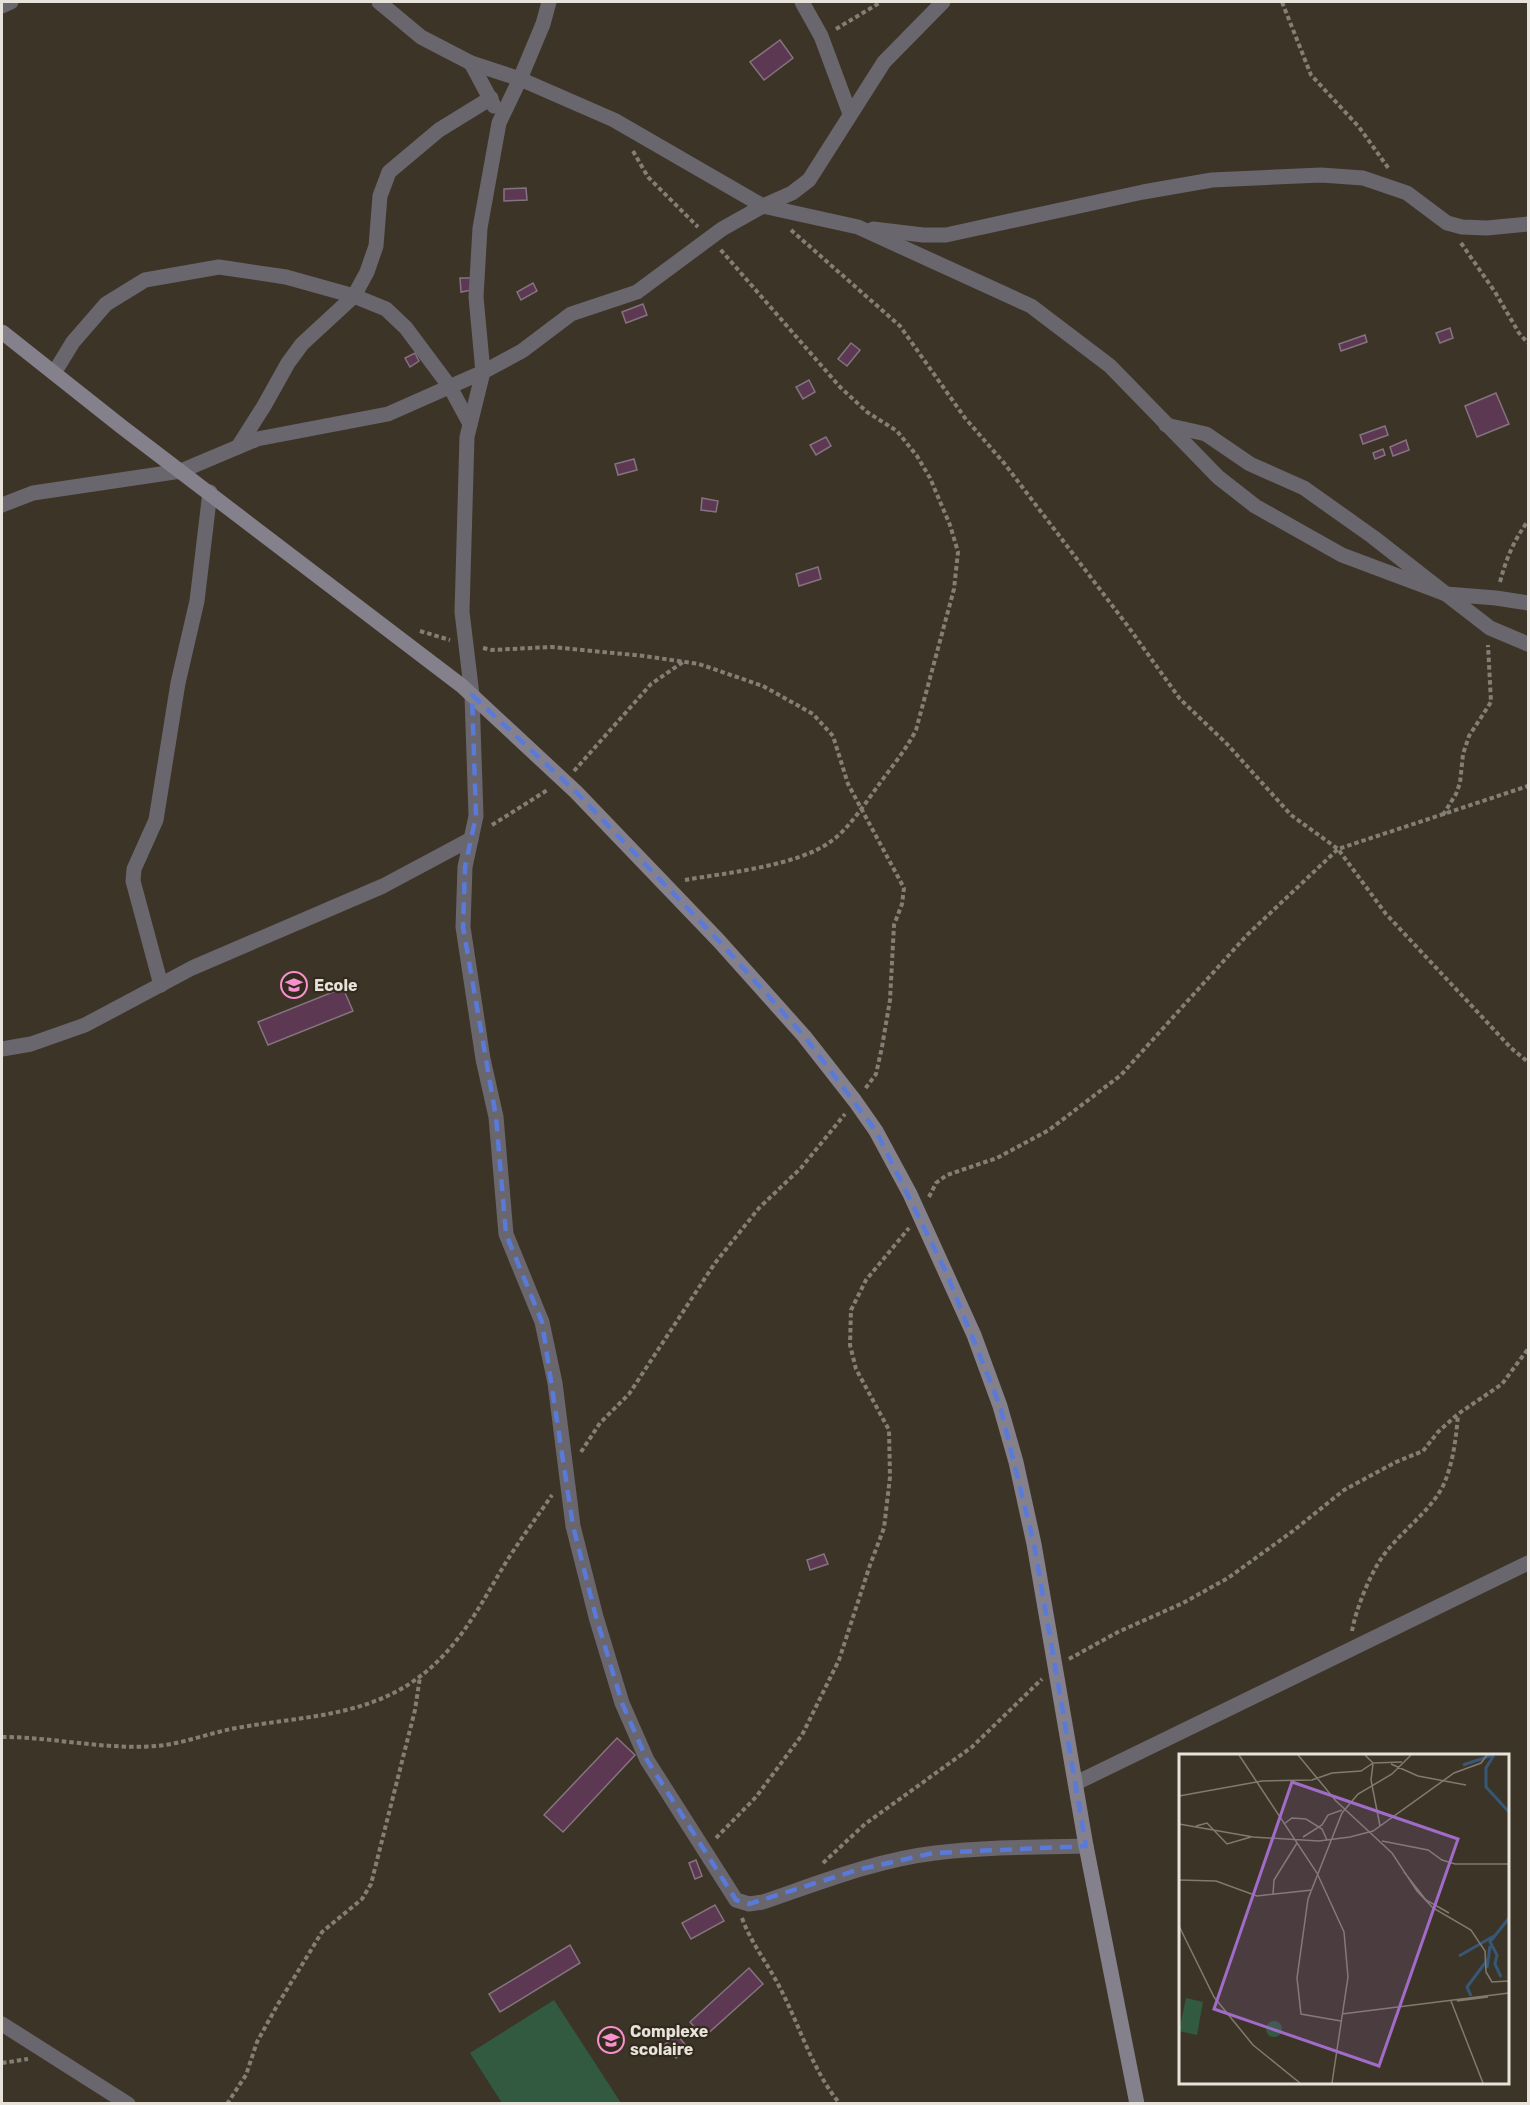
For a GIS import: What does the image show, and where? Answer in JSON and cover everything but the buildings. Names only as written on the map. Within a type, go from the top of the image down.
[{"type":"street","points":[[2,6],[11,2]]},
{"type":"street","points":[[379,2],[421,37],[471,63],[520,79],[614,120],[763,206],[858,227],[922,236],[946,235],[1143,192],[1212,180],[1321,175],[1363,178],[1407,194],[1447,223],[1462,227],[1487,228],[1528,224]]},
{"type":"street","points":[[549,2],[543,24],[499,123],[480,228],[476,297],[483,372],[467,437],[462,601],[472,695],[476,816],[465,867],[464,927],[483,1059],[496,1117],[506,1233],[542,1322],[555,1383],[573,1526],[596,1617],[622,1703],[647,1760],[736,1900],[749,1904],[763,1902],[857,1870],[933,1853],[1000,1848],[1086,1846]]},
{"type":"street","points":[[802,2],[821,36],[850,114]]},
{"type":"street","points":[[2,505],[33,493],[181,471],[257,439],[388,414],[483,372],[522,351],[571,314],[637,292],[710,238],[763,206],[792,193],[808,180],[884,62],[943,2]]},
{"type":"street","points":[[471,63],[491,98],[499,123]]},
{"type":"street","points":[[238,447],[288,363],[302,344],[354,296],[368,272],[376,246],[380,196],[389,172],[439,130],[491,98]]},
{"type":"street","points":[[858,227],[1031,306],[1110,366],[1218,477],[1255,506],[1342,555],[1446,594],[1528,603]]},
{"type":"street","points":[[54,374],[73,342],[106,304],[145,280],[219,267],[285,277],[354,296],[386,309],[400,322],[450,387],[470,424]]},
{"type":"street","points":[[2,332],[472,695],[564,781],[719,941],[804,1036],[876,1131],[920,1215],[974,1335],[1000,1406],[1016,1462],[1034,1544],[1086,1846],[1137,2103]]},
{"type":"street","points":[[1166,425],[1206,434],[1250,464],[1304,488],[1373,537],[1491,628],[1528,644]]},
{"type":"street","points":[[161,985],[133,881],[134,869],[156,820],[178,683],[197,601],[210,492]]},
{"type":"street","points":[[2,1049],[31,1044],[85,1025],[232,950],[383,886],[471,838]]},
{"type":"street","points":[[1076,1784],[1528,1563]]},
{"type":"street","points":[[2,2024],[128,2103]]},
{"type":"path","points":[[821,36],[847,24],[881,2]]},
{"type":"path","points":[[1282,2],[1311,75],[1359,127],[1407,194]]},
{"type":"path","points":[[631,148],[648,177],[710,238],[840,387],[867,412],[897,431],[917,456],[934,488],[950,525],[958,552],[952,598],[916,730],[907,748],[861,809],[831,842],[809,854],[755,868],[663,884]]},
{"type":"path","points":[[1447,223],[1495,292],[1519,333],[1528,343]]},
{"type":"path","points":[[788,227],[900,326],[965,418],[1004,463],[1180,699],[1227,744],[1291,815],[1338,849],[1386,914],[1511,1047],[1528,1062]]},
{"type":"path","points":[[1496,598],[1505,562],[1518,534],[1528,521]]},
{"type":"path","points":[[1442,816],[1456,794],[1463,754],[1469,736],[1491,702],[1488,649],[1491,628]]},
{"type":"path","points":[[2,1737],[93,1746],[157,1746],[231,1729],[329,1714],[372,1704],[401,1691],[420,1677],[443,1657],[474,1618],[509,1558],[600,1424],[628,1394],[715,1263],[759,1208],[801,1168],[876,1074],[890,1000],[894,925],[902,904],[904,888],[848,784],[833,736],[813,714],[763,686],[699,664],[552,647],[492,650],[466,645],[413,629]]},
{"type":"path","points":[[471,838],[564,781],[651,684],[684,662]]},
{"type":"path","points":[[704,1852],[756,1797],[802,1736],[839,1660],[884,1528],[890,1477],[889,1430],[856,1369],[850,1345],[851,1310],[866,1280],[920,1215],[936,1183],[947,1175],[997,1158],[1049,1130],[1120,1075],[1248,935],[1338,849],[1528,786]]},
{"type":"path","points":[[822,1863],[865,1824],[972,1747],[1054,1667],[1118,1632],[1183,1603],[1228,1578],[1293,1531],[1344,1490],[1396,1462],[1423,1451],[1438,1432],[1458,1414],[1502,1384],[1528,1349]]},
{"type":"path","points":[[1348,1652],[1352,1627],[1370,1578],[1383,1556],[1430,1504],[1443,1486],[1455,1449],[1458,1414]]},
{"type":"path","points":[[227,2103],[246,2075],[257,2042],[278,2004],[322,1932],[362,1899],[371,1884],[415,1710],[420,1677]]},
{"type":"path","points":[[736,1900],[747,1932],[780,1987],[819,2072],[840,2103]]},
{"type":"highlighted area","points":[[472,695],[576,792],[719,941],[804,1036],[876,1131],[946,1272],[1000,1406],[1034,1544],[1086,1846],[933,1853],[857,1870],[749,1904],[736,1900],[647,1760],[622,1703],[596,1617],[573,1526],[542,1322],[506,1234],[496,1117],[463,927],[465,867],[476,816]]},
{"type":"green space","points":[[554,2000],[621,2103],[502,2103],[470,2053]]},
{"type":"place","name":"Ecole","points":[[294,985]]},
{"type":"place","name":"Complexe scolaire","points":[[611,2040]]}]
